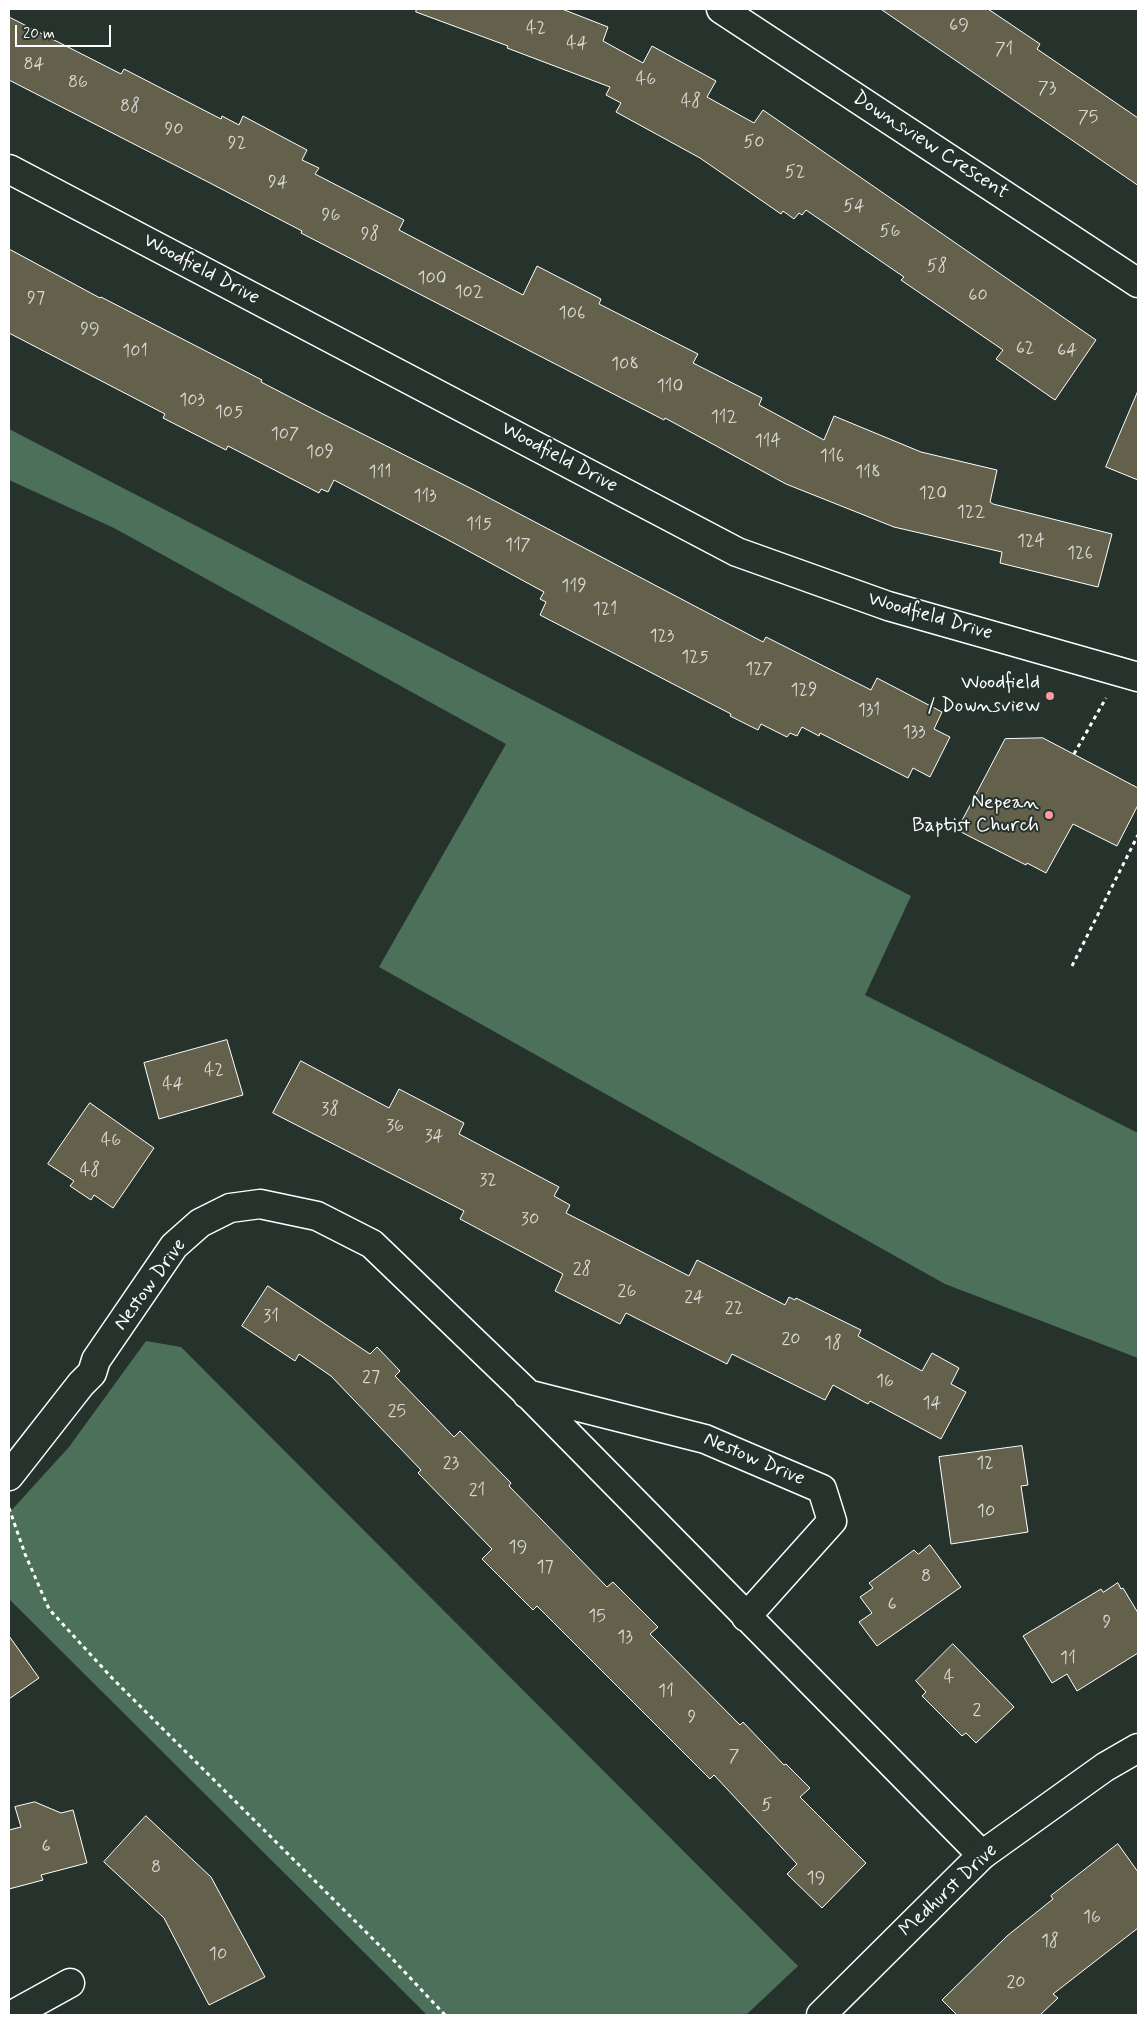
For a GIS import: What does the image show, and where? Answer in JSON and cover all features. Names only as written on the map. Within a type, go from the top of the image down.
[{"type":"street","name":"Downsview Crescent","points":[[721,9],[1138,283]]},
{"type":"street","name":"Woodfield Drive","points":[[9,168],[737,552],[888,606],[1130,675]]},
{"type":"street","name":"Nestow Drive","points":[[9,1476],[81,1384],[92,1373],[96,1360],[174,1246],[200,1223],[230,1208],[260,1204],[317,1216],[372,1244],[527,1394],[982,1855]]},
{"type":"street","name":"Nestow Drive","points":[[527,1394],[705,1439],[822,1489],[832,1521],[746,1618]]},
{"type":"street","name":"Medhurst Drive","points":[[821,2015],[982,1855],[1105,1767],[1138,1748]]},
{"type":"street","points":[[12,2015],[70,1983]]},
{"type":"path","points":[[1074,754],[1130,675]]},
{"type":"path","points":[[1072,966],[1138,835]]},
{"type":"path","points":[[9,1508],[25,1554],[49,1609],[113,1679],[385,1951],[445,2015]]},
{"type":"green space","points":[[9,429],[911,896],[865,995],[1138,1133],[1138,1358],[945,1284],[379,967],[506,744],[114,528],[9,480]]},
{"type":"green space","points":[[146,1341],[181,1347],[798,1966],[746,2015],[427,2015],[9,1599],[9,1513],[69,1447]]},
{"type":"building","points":[[417,9],[562,9],[608,27],[603,41],[643,63],[652,46],[716,81],[707,97],[754,123],[763,110],[1096,340],[1055,400],[996,359],[1003,350],[901,280],[904,277],[806,210],[802,215],[799,213],[794,219],[783,211],[781,214],[700,158],[616,112],[621,103],[606,95],[610,87],[416,12]]},
{"type":"building","points":[[881,9],[988,9],[1040,44],[1037,49],[1138,118],[1138,185]]},
{"type":"building","points":[[9,17],[121,74],[124,69],[221,119],[222,116],[239,125],[243,116],[307,150],[302,160],[319,168],[315,174],[404,220],[399,230],[523,295],[537,266],[601,299],[599,304],[698,354],[693,363],[762,398],[759,405],[824,440],[834,416],[921,452],[997,470],[990,502],[993,504],[1112,534],[1098,587],[1000,563],[1002,552],[894,527],[786,484],[665,418],[664,420],[301,233],[302,231],[9,80]]},
{"type":"building","points":[[9,249],[763,642],[766,637],[871,690],[877,678],[942,712],[934,729],[950,737],[930,777],[913,768],[908,778],[820,733],[819,736],[802,727],[797,736],[790,733],[787,737],[761,724],[758,730],[730,716],[731,714],[540,615],[546,602],[540,599],[544,592],[450,541],[334,480],[328,492],[321,489],[319,493],[228,446],[226,450],[163,418],[165,414],[9,333]]},
{"type":"building","points":[[1138,391],[1138,480],[1106,467]]},
{"type":"building","name":"Nepean Baptist Church","points":[[1043,738],[1138,788],[1138,805],[1117,846],[1073,824],[1046,873],[957,830],[1005,739]]},
{"type":"building","points":[[227,1040],[243,1095],[159,1119],[144,1063]]},
{"type":"building","points":[[301,1061],[389,1108],[399,1089],[464,1123],[459,1134],[559,1187],[554,1196],[570,1205],[566,1213],[689,1276],[697,1260],[785,1305],[789,1297],[795,1300],[796,1298],[861,1330],[858,1336],[922,1371],[932,1353],[959,1368],[951,1384],[966,1392],[941,1439],[870,1401],[868,1404],[833,1385],[825,1400],[732,1354],[727,1364],[626,1313],[620,1324],[555,1291],[563,1274],[460,1219],[464,1211],[273,1113]]},
{"type":"building","points":[[90,1103],[154,1148],[113,1208],[94,1195],[91,1200],[70,1186],[74,1181],[48,1164]]},
{"type":"building","points":[[268,1286],[370,1354],[377,1347],[400,1371],[395,1376],[454,1437],[460,1431],[511,1483],[509,1486],[607,1587],[613,1582],[658,1627],[650,1634],[740,1725],[743,1722],[784,1765],[786,1764],[810,1788],[800,1797],[866,1863],[822,1908],[787,1874],[797,1864],[714,1775],[710,1779],[537,1606],[533,1610],[482,1559],[492,1549],[418,1473],[421,1470],[331,1376],[299,1354],[295,1361],[242,1326]]},
{"type":"building","points":[[1022,1446],[1028,1485],[1021,1486],[1028,1532],[951,1544],[939,1457]]},
{"type":"building","points":[[930,1545],[961,1587],[877,1646],[859,1622],[872,1613],[860,1597],[873,1588],[869,1583],[914,1550],[918,1554]]},
{"type":"building","points":[[1118,1583],[1138,1613],[1138,1653],[1077,1691],[1067,1674],[1052,1683],[1023,1636],[1101,1589],[1103,1592]]},
{"type":"building","points":[[9,1636],[39,1678],[9,1699]]},
{"type":"building","points":[[953,1644],[1014,1707],[976,1743],[966,1733],[962,1736],[922,1696],[926,1692],[916,1681]]},
{"type":"building","points":[[35,1802],[61,1813],[73,1810],[87,1863],[41,1875],[43,1880],[9,1889],[9,1830],[21,1827],[15,1807]]},
{"type":"building","points":[[146,1816],[211,1877],[265,1977],[209,2005],[164,1918],[104,1862]]},
{"type":"building","points":[[1118,1844],[1138,1872],[1138,1928],[1053,1994],[1058,1998],[1040,2015],[957,2015],[942,2000],[1007,1936],[1053,1899],[1051,1896]]},
{"type":"place","name":"Woodfield / Downsview","points":[[1050,696]]},
{"type":"place","name":"Nepean Baptist Church","points":[[1049,815]]}]
